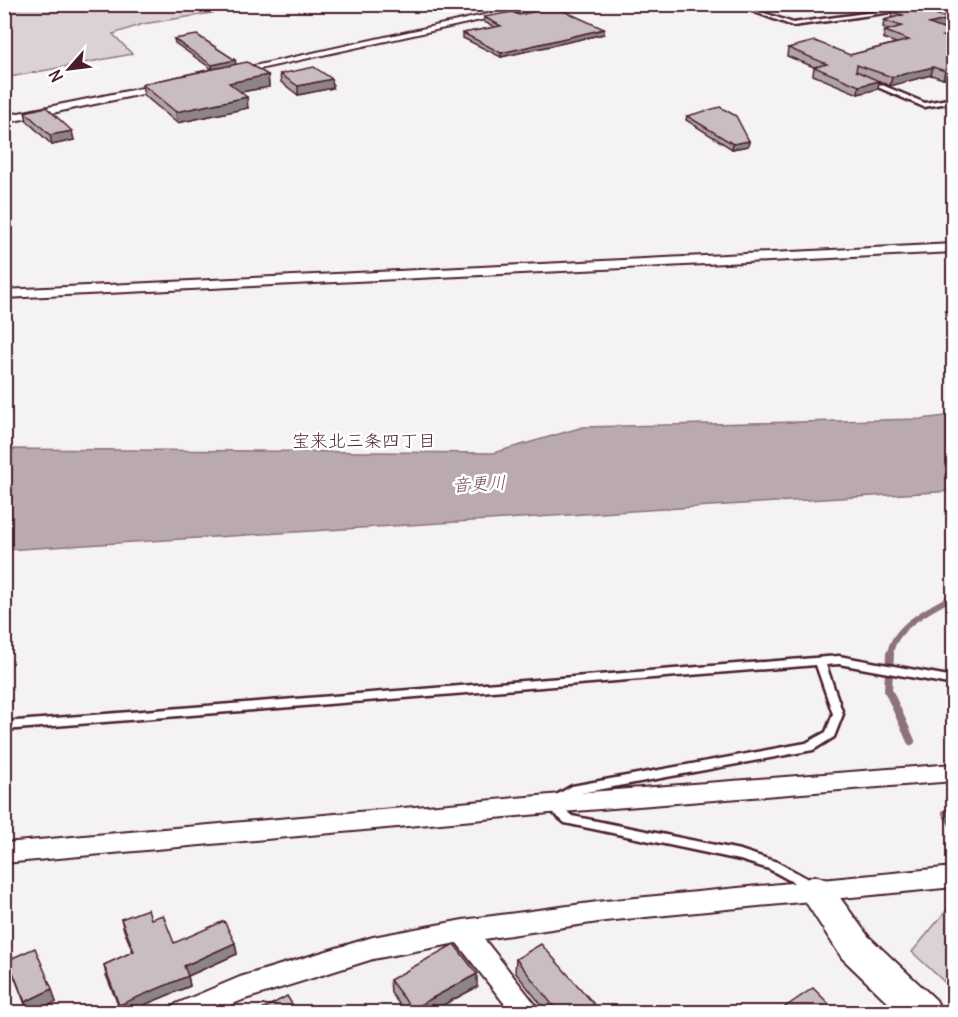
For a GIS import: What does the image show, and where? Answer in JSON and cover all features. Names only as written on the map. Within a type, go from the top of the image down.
[{"type":"main road","points":[[904,6],[954,23]]},
{"type":"street","points":[[225,74],[549,4]]},
{"type":"street","points":[[6,118],[179,83]]},
{"type":"street","points":[[4,294],[954,248]]},
{"type":"street","points":[[4,853],[550,804],[954,772]]},
{"type":"street","points":[[185,1012],[240,989],[373,948],[463,931],[604,911],[954,877]]},
{"type":"street","points":[[815,890],[855,947],[923,1012]]},
{"type":"street","points":[[463,931],[526,1012]]},
{"type":"lane","points":[[754,11],[794,25],[904,6]]},
{"type":"lane","points":[[858,76],[924,105],[954,100]]},
{"type":"lane","points":[[4,726],[839,660],[954,681]]},
{"type":"lane","points":[[815,890],[773,865],[740,855],[570,820],[550,804],[572,790],[809,747],[830,734],[838,714],[820,662]]},
{"type":"shaded area","points":[[24,5],[262,5],[143,24],[113,34],[132,54],[10,77],[5,74],[5,8]]},
{"type":"shaded area","points":[[953,905],[953,990],[912,952]]},
{"type":"water","name":"音更川","points":[[953,415],[953,491],[5,550],[5,449],[493,453],[583,427],[921,419]]},
{"type":"building","points":[[934,4],[954,4],[954,11]]},
{"type":"building","points":[[914,6],[949,19],[929,24],[954,33],[943,36],[954,39],[954,69],[945,71],[933,67],[892,77],[857,65],[856,71],[879,81],[859,86],[814,67],[827,64],[788,48],[815,41],[850,55],[909,40],[885,31],[902,26],[884,20],[903,15],[893,12]]},
{"type":"building","points":[[555,7],[604,29],[501,53],[463,33],[501,26],[484,17],[512,12],[519,15]]},
{"type":"building","points":[[197,35],[235,60],[212,65],[174,39]]},
{"type":"building","points":[[247,62],[268,75],[229,83],[247,97],[176,112],[142,84]]},
{"type":"building","points":[[314,67],[332,79],[298,86],[280,74]]},
{"type":"building","points":[[46,107],[72,131],[50,135],[25,112]]},
{"type":"building","points":[[720,107],[736,116],[749,141],[733,144],[687,116]]},
{"type":"building","points":[[148,909],[151,919],[163,915],[174,943],[224,921],[235,943],[184,966],[188,976],[119,1005],[104,965],[134,951],[121,919]]},
{"type":"building","points":[[454,944],[477,974],[412,1009],[390,980]]},
{"type":"building","points":[[541,944],[601,1012],[558,1012],[516,959]]},
{"type":"building","points":[[35,948],[52,989],[25,1002],[8,960]]},
{"type":"building","points":[[813,988],[837,1012],[791,1012],[785,1007]]},
{"type":"building","points":[[287,996],[297,1012],[265,1012],[263,1009]]},
{"type":"building","points":[[315,1007],[318,1012],[305,1012]]},
{"type":"waterway","points":[[890,655],[892,645],[905,627],[954,596]]},
{"type":"waterway","points":[[890,654],[888,690],[911,741]]},
{"type":"waterway","points":[[946,813],[954,826]]},
{"type":"district","name":"宝来北三条四丁目","points":[[364,441]]}]
